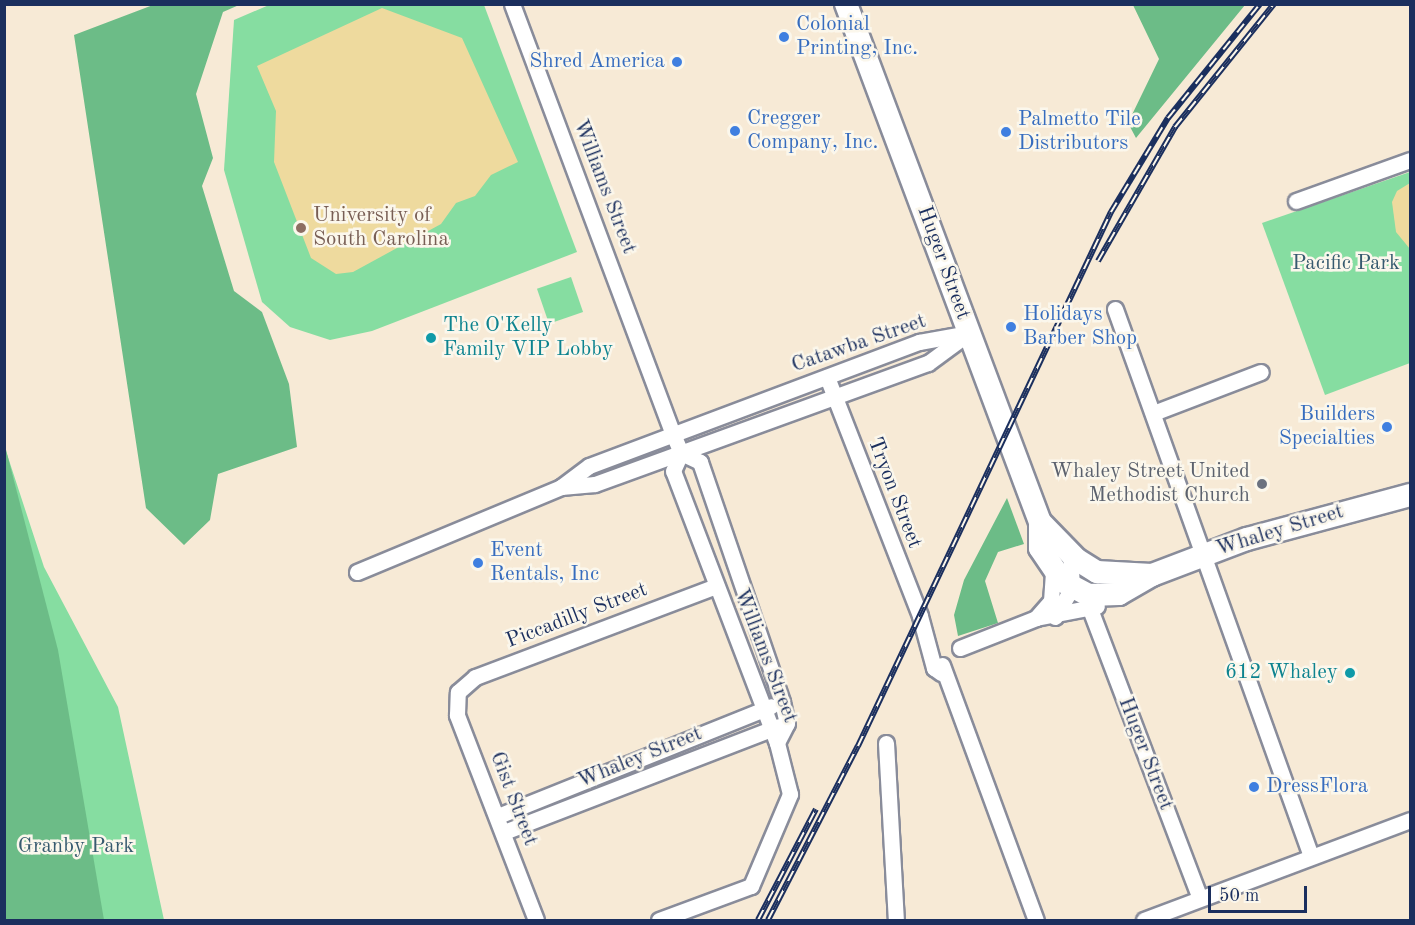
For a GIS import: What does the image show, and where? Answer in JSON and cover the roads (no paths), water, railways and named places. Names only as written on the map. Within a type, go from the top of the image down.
[{"type":"main road","name":"Huger Street","points":[[846,4],[1040,522]]},
{"type":"main road","name":"Whaley Street","points":[[1040,522],[1040,548],[1053,573],[1072,588],[1098,597],[1119,594],[1152,575],[1285,526],[1410,495]]},
{"type":"main road","name":"Whaley Street","points":[[1040,522],[1070,553],[1097,572],[1152,575]]},
{"type":"street","name":"Williams Street","points":[[512,4],[673,434],[681,453],[700,462],[783,702],[787,723],[774,736],[673,471],[681,453]]},
{"type":"street","points":[[1296,201],[1410,160]]},
{"type":"street","points":[[1115,309],[1156,412],[1311,856]]},
{"type":"street","name":"Catawba Street","points":[[561,487],[595,484],[928,363],[969,333]]},
{"type":"street","name":"Catawba Street","points":[[357,572],[561,487],[589,466],[919,342],[969,333]]},
{"type":"street","points":[[1156,412],[1261,372]]},
{"type":"street","name":"Tryon Street","points":[[827,377],[923,625],[934,668],[941,673],[1036,921]]},
{"type":"street","points":[[1055,618],[1072,588],[1070,553]]},
{"type":"street","points":[[1036,618],[1051,601],[1053,573]]},
{"type":"street","name":"Piccadilly Street","points":[[458,692],[475,677],[716,586]]},
{"type":"street","name":"Whaley Street","points":[[960,648],[1036,618],[1055,618],[1090,609],[1119,594]]},
{"type":"street","name":"Huger Street","points":[[1090,609],[1200,898]]},
{"type":"street","name":"Gist Street","points":[[458,692],[457,715],[498,816],[536,921]]},
{"type":"street","name":"Whaley Street","points":[[498,816],[783,702]]},
{"type":"street","points":[[659,921],[751,886],[790,794],[774,736]]},
{"type":"street","name":"Whaley Street","points":[[504,832],[774,736]]},
{"type":"street","points":[[885,743],[896,921]]},
{"type":"street","points":[[1144,921],[1410,820]]},
{"type":"railway","points":[[768,920],[858,746],[1111,212],[1168,118],[1260,4]]},
{"type":"railway","points":[[1098,261],[1175,127],[1274,4]]},
{"type":"railway","points":[[758,920],[816,809]]},
{"type":"place","name":"Colonial Printing, Inc.","points":[[784,37]]},
{"type":"place","name":"Shred America","points":[[677,62]]},
{"type":"place","name":"Cregger Company, Inc.","points":[[735,131]]},
{"type":"place","name":"Palmetto Tile Distributors","points":[[1006,132]]},
{"type":"place","name":"University of South Carolina","points":[[301,228]]},
{"type":"place","name":"Holidays Barber Shop","points":[[1011,327]]},
{"type":"place","name":"The O'Kelly Family VIP Lobby","points":[[431,338]]},
{"type":"place","name":"Builders Specialties","points":[[1387,427]]},
{"type":"place","name":"Whaley Street United Methodist Church","points":[[1262,484]]},
{"type":"place","name":"Event Rentals, Inc","points":[[478,563]]},
{"type":"place","name":"612 Whaley","points":[[1350,673]]},
{"type":"place","name":"DressFlora","points":[[1254,787]]},
{"type":"park label","name":"Pacific Park","points":[[1346,264]]},
{"type":"park label","name":"Granby Park","points":[[76,847]]}]
